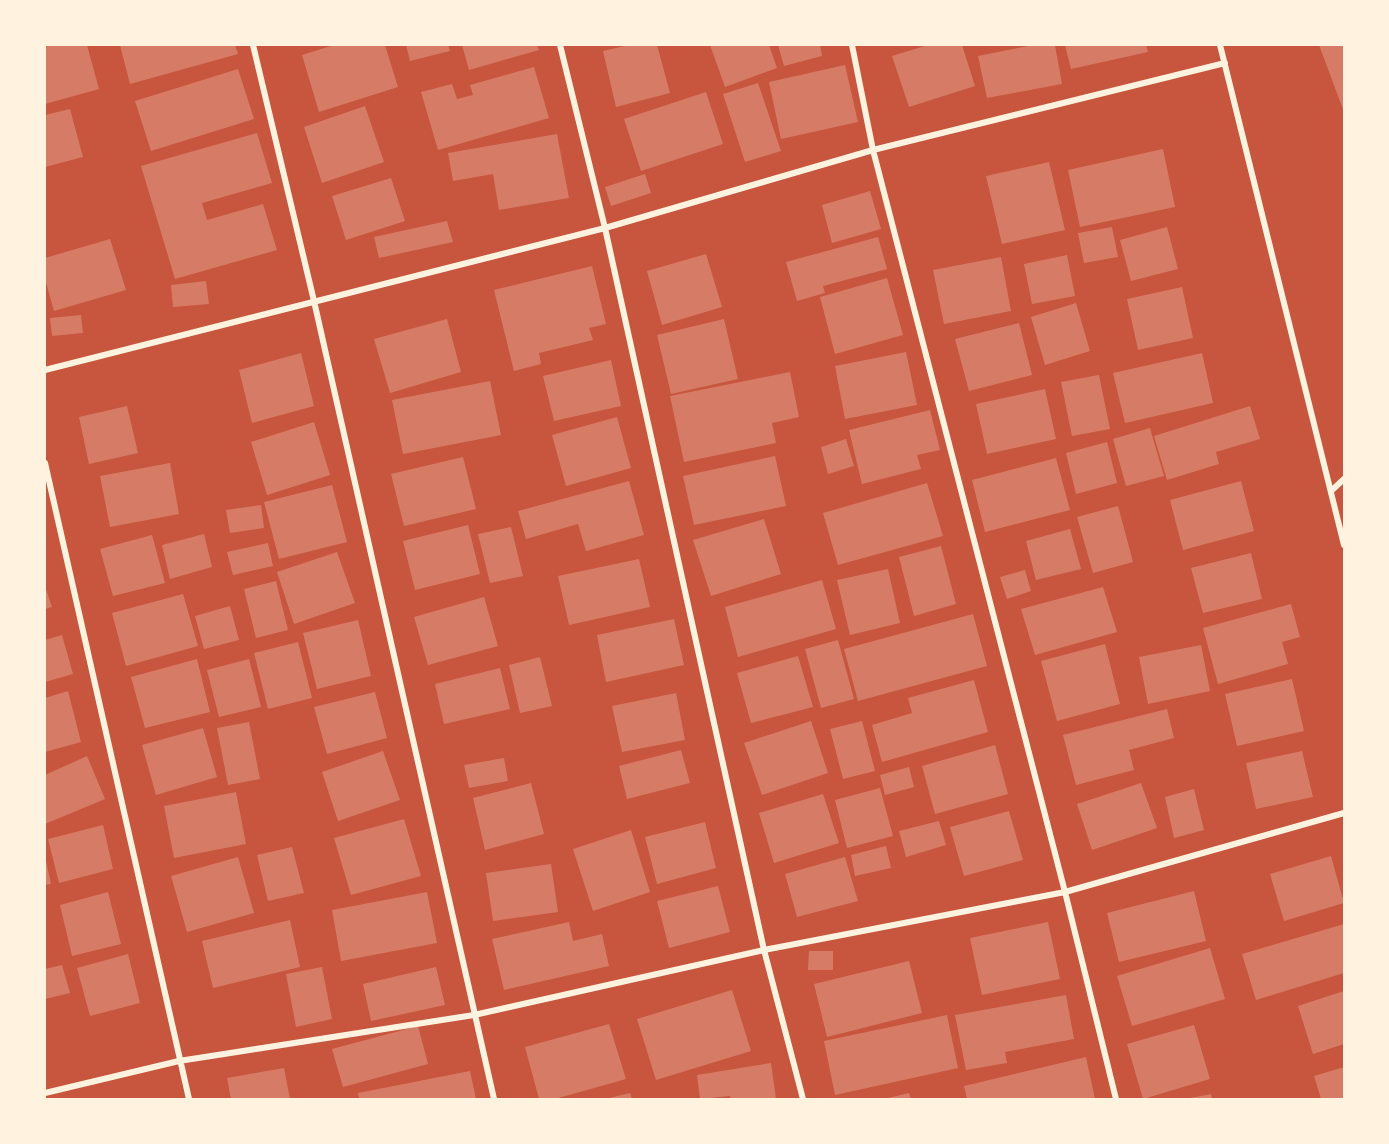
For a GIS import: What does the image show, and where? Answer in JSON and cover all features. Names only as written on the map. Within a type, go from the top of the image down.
[{"type":"street","points":[[253,45],[314,301],[494,1099]]},
{"type":"street","points":[[560,45],[605,228],[764,950],[803,1099]]},
{"type":"street","points":[[852,45],[873,150],[1065,892],[1116,1099]]},
{"type":"street","points":[[1220,45],[1344,545]]},
{"type":"street","points":[[45,370],[605,228],[873,150],[1225,63]]},
{"type":"street","points":[[45,463],[189,1099]]},
{"type":"street","points":[[1331,491],[1344,479]]},
{"type":"street","points":[[45,1093],[179,1061],[474,1015],[764,950],[1065,892],[1344,813]]},
{"type":"building","points":[[45,45],[87,45],[99,89],[45,104]]},
{"type":"building","points":[[120,45],[235,45],[238,54],[130,84]]},
{"type":"building","points":[[334,45],[385,45],[398,87],[319,112],[302,55]]},
{"type":"building","points":[[406,45],[448,45],[450,51],[410,61]]},
{"type":"building","points":[[462,45],[537,45],[539,50],[469,70]]},
{"type":"building","points":[[629,45],[657,45],[670,93],[616,107],[603,51]]},
{"type":"building","points":[[710,45],[769,45],[777,68],[725,87]]},
{"type":"building","points":[[778,45],[820,45],[822,56],[784,66]]},
{"type":"building","points":[[928,45],[962,45],[975,86],[909,107],[892,56]]},
{"type":"building","points":[[1033,45],[1055,45],[1062,84],[987,98],[978,56]]},
{"type":"building","points":[[1065,45],[1146,45],[1148,52],[1071,69]]},
{"type":"building","points":[[1319,45],[1344,45],[1344,112]]},
{"type":"building","points":[[845,65],[858,122],[781,139],[769,82]]},
{"type":"building","points":[[534,67],[549,118],[438,150],[421,92],[452,84],[457,99],[473,95],[470,85]]},
{"type":"building","points":[[238,69],[254,119],[151,151],[135,101]]},
{"type":"building","points":[[758,83],[781,151],[745,162],[723,94]]},
{"type":"building","points":[[706,92],[723,144],[641,171],[624,119]]},
{"type":"building","points":[[365,106],[384,162],[322,183],[304,127]]},
{"type":"building","points":[[70,109],[83,157],[45,167],[45,115]]},
{"type":"building","points":[[257,133],[272,183],[202,203],[207,220],[263,204],[277,250],[175,279],[141,166]]},
{"type":"building","points":[[557,134],[569,198],[499,210],[493,174],[453,181],[448,153]]},
{"type":"building","points":[[1163,149],[1175,207],[1080,227],[1068,170]]},
{"type":"building","points":[[1049,162],[1065,230],[1002,244],[986,176]]},
{"type":"building","points":[[645,174],[651,193],[611,206],[605,187]]},
{"type":"building","points":[[391,178],[405,221],[346,240],[332,196]]},
{"type":"building","points":[[870,191],[881,229],[832,243],[822,205]]},
{"type":"building","points":[[447,221],[453,242],[379,258],[374,237]]},
{"type":"building","points":[[1112,227],[1118,257],[1084,263],[1078,233]]},
{"type":"building","points":[[1167,227],[1178,269],[1131,281],[1120,240]]},
{"type":"building","points":[[878,237],[887,269],[823,286],[825,293],[797,301],[786,262]]},
{"type":"building","points":[[110,239],[126,290],[54,311],[45,279],[45,258]]},
{"type":"building","points":[[706,254],[722,307],[662,325],[647,271]]},
{"type":"building","points":[[1067,255],[1075,296],[1032,304],[1024,264]]},
{"type":"building","points":[[1001,257],[1011,311],[944,324],[933,270]]},
{"type":"building","points":[[592,266],[606,324],[589,328],[593,340],[539,353],[541,364],[514,371],[494,290]]},
{"type":"building","points":[[887,278],[903,335],[835,354],[820,297]]},
{"type":"building","points":[[206,281],[209,304],[173,307],[171,285]]},
{"type":"building","points":[[1182,287],[1193,338],[1138,350],[1127,299]]},
{"type":"building","points":[[1076,303],[1090,351],[1045,365],[1031,317]]},
{"type":"building","points":[[81,315],[83,333],[52,336],[50,318]]},
{"type":"building","points":[[447,319],[461,372],[390,393],[374,339]]},
{"type":"building","points":[[724,319],[738,379],[671,394],[657,335]]},
{"type":"building","points":[[1019,323],[1032,375],[969,391],[955,339]]},
{"type":"building","points":[[906,352],[917,405],[845,419],[835,366]]},
{"type":"building","points":[[301,353],[314,406],[252,423],[239,370]]},
{"type":"building","points":[[1202,353],[1213,403],[1125,423],[1113,373]]},
{"type":"building","points":[[611,360],[621,406],[554,421],[543,376]]},
{"type":"building","points":[[790,372],[799,417],[772,423],[776,443],[684,462],[670,396]]},
{"type":"building","points":[[1099,375],[1110,429],[1072,436],[1061,382]]},
{"type":"building","points":[[490,381],[501,435],[403,454],[392,400]]},
{"type":"building","points":[[1045,389],[1056,439],[987,454],[976,404]]},
{"type":"building","points":[[127,406],[138,453],[89,464],[79,417]]},
{"type":"building","points":[[1250,406],[1260,439],[1216,452],[1219,464],[1167,480],[1154,436]]},
{"type":"building","points":[[930,410],[940,450],[917,455],[921,469],[862,484],[849,430]]},
{"type":"building","points":[[617,417],[631,468],[566,486],[552,435]]},
{"type":"building","points":[[314,422],[330,475],[267,495],[251,442]]},
{"type":"building","points":[[1150,428],[1164,476],[1126,486],[1113,439]]},
{"type":"building","points":[[846,439],[854,466],[828,474],[821,447]]},
{"type":"building","points":[[1107,442],[1117,483],[1076,494],[1066,453]]},
{"type":"building","points":[[775,456],[786,506],[694,525],[683,476]]},
{"type":"building","points":[[463,457],[476,509],[404,526],[391,474]]},
{"type":"building","points":[[1056,458],[1070,510],[985,532],[972,480]]},
{"type":"building","points":[[170,463],[179,514],[110,527],[100,476]]},
{"type":"building","points":[[629,481],[644,535],[586,551],[578,524],[526,539],[518,511]]},
{"type":"building","points":[[1241,481],[1254,531],[1183,550],[1170,500]]},
{"type":"building","points":[[927,483],[943,536],[838,565],[823,513]]},
{"type":"building","points":[[332,485],[347,542],[279,559],[264,502]]},
{"type":"building","points":[[261,505],[264,528],[230,533],[226,510]]},
{"type":"building","points":[[1118,506],[1133,562],[1093,573],[1077,517]]},
{"type":"building","points":[[764,519],[781,574],[711,596],[693,540]]},
{"type":"building","points":[[468,525],[480,574],[415,590],[403,541]]},
{"type":"building","points":[[511,527],[523,576],[490,583],[478,534]]},
{"type":"building","points":[[1070,529],[1081,569],[1036,580],[1026,541]]},
{"type":"building","points":[[204,534],[212,567],[170,579],[162,545]]},
{"type":"building","points":[[152,535],[165,583],[113,596],[100,549]]},
{"type":"building","points":[[268,543],[273,566],[233,575],[227,552]]},
{"type":"building","points":[[941,546],[956,604],[914,616],[899,557]]},
{"type":"building","points":[[337,552],[355,603],[294,624],[277,572]]},
{"type":"building","points":[[1251,553],[1262,599],[1203,613],[1191,568]]},
{"type":"building","points":[[639,559],[650,607],[569,625],[558,576]]},
{"type":"building","points":[[888,569],[900,623],[850,635],[837,580]]},
{"type":"building","points":[[1025,570],[1031,591],[1007,599],[1000,577]]},
{"type":"building","points":[[822,580],[836,629],[738,657],[725,607]]},
{"type":"building","points":[[276,581],[288,630],[256,638],[244,589]]},
{"type":"building","points":[[45,586],[52,607],[45,609]]},
{"type":"building","points":[[1103,587],[1117,632],[1035,655],[1021,609]]},
{"type":"building","points":[[183,594],[198,646],[126,666],[112,613]]},
{"type":"building","points":[[484,597],[498,646],[428,665],[414,617]]},
{"type":"building","points":[[1291,604],[1300,637],[1282,642],[1288,664],[1218,684],[1203,628]]},
{"type":"building","points":[[230,606],[239,640],[204,649],[195,616]]},
{"type":"building","points":[[973,614],[987,666],[858,701],[844,649]]},
{"type":"building","points":[[674,619],[684,665],[606,682],[597,635]]},
{"type":"building","points":[[358,620],[371,676],[317,689],[303,633]]},
{"type":"building","points":[[62,635],[73,674],[45,682],[45,640]]},
{"type":"building","points":[[838,640],[854,699],[821,708],[805,649]]},
{"type":"building","points":[[298,642],[312,698],[268,709],[254,653]]},
{"type":"building","points":[[1105,644],[1120,704],[1057,721],[1041,661]]},
{"type":"building","points":[[1201,645],[1210,691],[1148,704],[1139,657]]},
{"type":"building","points":[[798,656],[813,707],[751,723],[737,673]]},
{"type":"building","points":[[540,657],[552,706],[520,713],[509,665]]},
{"type":"building","points":[[197,659],[210,712],[145,728],[131,677]]},
{"type":"building","points":[[249,659],[261,707],[219,717],[207,670]]},
{"type":"building","points":[[500,668],[510,709],[444,724],[435,684]]},
{"type":"building","points":[[1292,679],[1304,731],[1237,746],[1225,694]]},
{"type":"building","points":[[974,680],[988,732],[882,762],[872,725],[912,713],[908,698]]},
{"type":"building","points":[[68,691],[81,742],[45,752],[45,698]]},
{"type":"building","points":[[375,692],[387,738],[327,754],[314,707]]},
{"type":"building","points":[[676,693],[685,740],[622,752],[612,706]]},
{"type":"building","points":[[1167,709],[1174,738],[1129,750],[1134,770],[1076,785],[1063,735]]},
{"type":"building","points":[[811,721],[828,773],[762,795],[744,743]]},
{"type":"building","points":[[862,721],[875,771],[843,779],[830,729]]},
{"type":"building","points":[[249,722],[260,779],[228,785],[217,728]]},
{"type":"building","points":[[203,728],[217,777],[156,795],[142,745]]},
{"type":"building","points":[[995,745],[1008,794],[935,814],[922,766]]},
{"type":"building","points":[[681,750],[690,783],[627,799],[619,766]]},
{"type":"building","points":[[383,751],[400,800],[338,821],[322,772]]},
{"type":"building","points":[[1302,751],[1313,797],[1256,809],[1246,763]]},
{"type":"building","points":[[87,756],[105,799],[45,824],[45,775]]},
{"type":"building","points":[[504,758],[508,781],[469,788],[464,765]]},
{"type":"building","points":[[909,767],[914,787],[885,795],[880,775]]},
{"type":"building","points":[[531,783],[544,834],[485,850],[473,798]]},
{"type":"building","points":[[1141,783],[1157,828],[1092,850],[1077,804]]},
{"type":"building","points":[[880,788],[893,836],[847,848],[835,800]]},
{"type":"building","points":[[1194,789],[1204,830],[1174,838],[1165,797]]},
{"type":"building","points":[[236,792],[246,844],[174,858],[164,806]]},
{"type":"building","points":[[823,794],[839,843],[774,863],[759,813]]},
{"type":"building","points":[[1009,811],[1023,860],[964,876],[950,827]]},
{"type":"building","points":[[404,819],[421,876],[351,895],[334,838]]},
{"type":"building","points":[[939,821],[946,845],[906,857],[899,831]]},
{"type":"building","points":[[705,822],[716,868],[657,884],[645,837]]},
{"type":"building","points":[[103,825],[113,869],[59,883],[48,839]]},
{"type":"building","points":[[631,830],[650,892],[593,911],[573,849]]},
{"type":"building","points":[[886,846],[891,868],[855,876],[851,855]]},
{"type":"building","points":[[292,847],[304,893],[268,901],[257,855]]},
{"type":"building","points":[[1331,856],[1344,903],[1284,921],[1270,874]]},
{"type":"building","points":[[238,857],[254,913],[187,932],[171,876]]},
{"type":"building","points":[[845,857],[858,901],[797,917],[785,874]]},
{"type":"building","points":[[45,862],[51,884],[45,885]]},
{"type":"building","points":[[551,864],[558,912],[493,921],[486,873]]},
{"type":"building","points":[[718,886],[730,932],[669,948],[657,901]]},
{"type":"building","points":[[1194,891],[1206,941],[1119,962],[1107,913]]},
{"type":"building","points":[[108,892],[121,944],[72,956],[60,905]]},
{"type":"building","points":[[427,892],[437,943],[341,961],[332,910]]},
{"type":"building","points":[[290,920],[300,967],[213,988],[202,941]]},
{"type":"building","points":[[569,922],[573,941],[602,934],[609,966],[504,990],[492,939]]},
{"type":"building","points":[[1048,922],[1060,979],[982,995],[970,938]]},
{"type":"building","points":[[1344,924],[1344,973],[1256,1000],[1242,954]]},
{"type":"building","points":[[1210,948],[1225,999],[1132,1026],[1117,976]]},
{"type":"building","points":[[809,951],[833,951],[833,970],[808,970]]},
{"type":"building","points":[[128,954],[140,1003],[90,1016],[77,968]]},
{"type":"building","points":[[909,961],[922,1013],[827,1037],[814,984]]},
{"type":"building","points":[[62,965],[70,993],[45,999],[45,969]]},
{"type":"building","points":[[322,967],[332,1019],[296,1027],[286,974]]},
{"type":"building","points":[[436,967],[445,1005],[371,1021],[363,984]]},
{"type":"building","points":[[732,990],[751,1051],[656,1080],[637,1019]]},
{"type":"building","points":[[1344,991],[1344,1044],[1313,1054],[1298,1006]]},
{"type":"building","points":[[1066,995],[1074,1039],[1005,1052],[1007,1063],[966,1070],[955,1015]]},
{"type":"building","points":[[947,1015],[958,1068],[835,1095],[824,1041]]},
{"type":"building","points":[[609,1024],[626,1079],[555,1099],[539,1099],[525,1047]]},
{"type":"building","points":[[1194,1025],[1210,1079],[1143,1099],[1127,1044]]},
{"type":"building","points":[[418,1026],[428,1064],[343,1087],[332,1049]]},
{"type":"building","points":[[1086,1057],[1095,1099],[967,1099],[964,1086]]},
{"type":"building","points":[[771,1063],[776,1099],[731,1099],[730,1096],[700,1099],[697,1075]]},
{"type":"building","points":[[1344,1067],[1344,1099],[1321,1099],[1314,1076]]},
{"type":"building","points":[[284,1068],[290,1099],[231,1099],[227,1078]]},
{"type":"building","points":[[470,1071],[476,1099],[359,1099],[358,1093]]},
{"type":"building","points":[[630,1093],[632,1099],[609,1099],[609,1098]]},
{"type":"building","points":[[909,1093],[911,1099],[888,1098]]},
{"type":"building","points":[[1211,1094],[1212,1099],[1190,1099],[1190,1098]]}]
